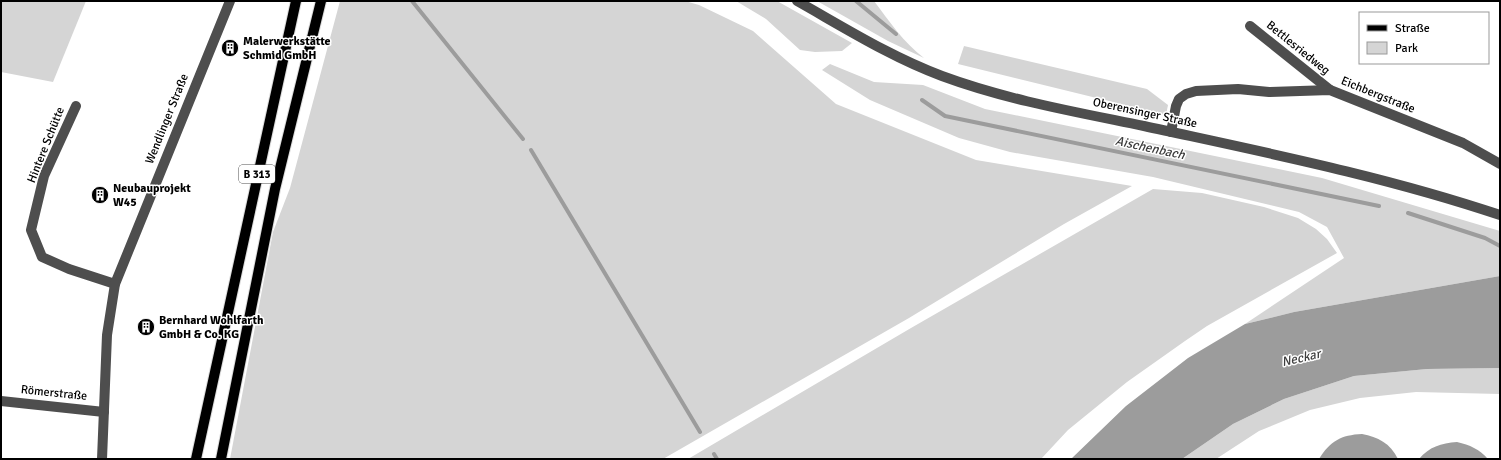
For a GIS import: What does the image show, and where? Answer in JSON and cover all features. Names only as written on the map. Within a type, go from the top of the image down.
[{"type":"main road","name":"B 313","points":[[196,459],[296,1]]},
{"type":"main road","name":"B 313","points":[[221,459],[275,189],[321,1]]},
{"type":"street","name":"Wendlinger Straße","points":[[102,459],[107,335],[115,284],[230,1]]},
{"type":"street","name":"Oberensinger Straße","points":[[798,1],[876,47],[941,75],[1002,94],[1402,184],[1500,215]]},
{"type":"street","name":"Bettlesriedweg","points":[[1250,26],[1330,90]]},
{"type":"street","name":"Eichbergstraße","points":[[1171,132],[1178,99],[1186,94],[1196,91],[1238,89],[1269,92],[1330,90],[1463,143],[1500,164]]},
{"type":"street","name":"Hintere Schütte","points":[[76,106],[44,176],[31,230],[42,257],[115,284]]},
{"type":"street","name":"Römerstraße","points":[[1,401],[104,412]]},
{"type":"green space","points":[[1,1],[86,1],[53,82],[1,72]]},
{"type":"green space","points":[[340,1],[685,1],[699,5],[753,31],[836,104],[976,160],[1132,186],[1064,224],[909,318],[663,459],[230,459],[273,232],[290,188]]},
{"type":"green space","points":[[736,1],[777,1],[852,43],[842,51],[815,52],[800,50],[766,19]]},
{"type":"green space","points":[[817,1],[874,1],[903,39],[924,58],[888,41]]},
{"type":"green space","points":[[964,46],[1147,89],[1168,105],[1166,115],[958,64]]},
{"type":"green space","points":[[830,64],[874,82],[923,85],[985,109],[1322,178],[1500,231],[1500,276],[1294,312],[1245,324],[1344,258],[1327,227],[1299,212],[1153,177],[1010,152],[959,138],[870,100],[822,70]]},
{"type":"green space","points":[[1153,189],[1202,193],[1264,207],[1298,218],[1316,229],[1327,239],[1337,253],[1207,326],[1185,341],[1127,382],[1068,430],[1041,459],[688,459],[911,328]]},
{"type":"green space","points":[[1500,368],[1500,394],[1416,392],[1360,398],[1310,410],[1259,431],[1216,459],[1182,459],[1233,424],[1284,399],[1354,376],[1427,369]]},
{"type":"water","name":"Neckar","points":[[1500,276],[1500,368],[1427,369],[1354,376],[1284,399],[1233,424],[1182,459],[1071,459],[1126,406],[1188,358],[1245,324],[1294,312]]},
{"type":"water","points":[[1362,434],[1383,442],[1395,453],[1398,459],[1319,459],[1327,448],[1337,440],[1348,436]]},
{"type":"water","points":[[1457,442],[1474,448],[1488,459],[1419,459],[1427,451],[1436,446]]},
{"type":"waterway","points":[[412,1],[523,139]]},
{"type":"waterway","name":"Aischenbach","points":[[856,1],[896,34]]},
{"type":"waterway","name":"Aischenbach","points":[[922,100],[945,116],[1379,206]]},
{"type":"waterway","points":[[531,150],[700,432]]},
{"type":"waterway","name":"Aischenbach","points":[[1408,213],[1485,238],[1500,246]]},
{"type":"waterway","points":[[714,454],[717,459]]},
{"type":"place","name":"Malerwerkstätte Schmid GmbH","points":[[230,48]]},
{"type":"place","name":"Neubauprojekt W45","points":[[100,195]]},
{"type":"place","name":"Bernhard Wohlfarth GmbH & Co. KG","points":[[146,327]]}]
